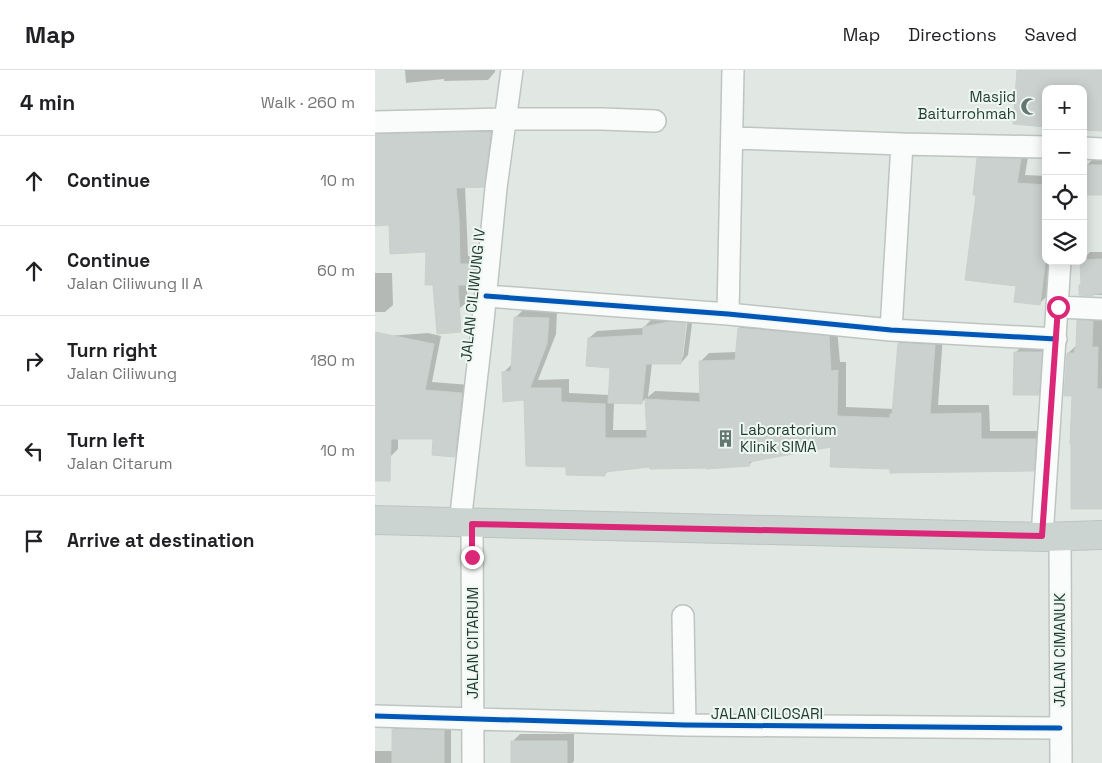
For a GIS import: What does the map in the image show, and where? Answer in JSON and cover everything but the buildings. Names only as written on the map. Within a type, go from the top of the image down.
[{"type":"main road","points":[[375,520],[1051,537],[1102,535]]},
{"type":"street","name":"JALAN CILIWUNG IV","points":[[466,523],[485,296],[496,188],[512,70]]},
{"type":"street","points":[[728,314],[733,70]]},
{"type":"street","points":[[375,122],[505,119],[655,120]]},
{"type":"street","points":[[733,138],[1042,147]]},
{"type":"street","points":[[891,330],[902,144]]},
{"type":"street","points":[[1087,148],[1102,149]]},
{"type":"street","name":"JALAN CIMANUK","points":[[1060,265],[1051,537],[1061,763]]},
{"type":"street","points":[[485,296],[728,314],[891,330],[1056,340]]},
{"type":"street","points":[[1058,307],[1102,309]]},
{"type":"street","name":"JALAN CITARUM","points":[[466,523],[473,763]]},
{"type":"street","points":[[683,616],[685,725]]},
{"type":"street","name":"JALAN CILOSARI","points":[[375,716],[685,725],[1060,728]]},
{"type":"cycle path","points":[[486,296],[728,314],[891,330],[1056,339]]},
{"type":"cycle path","points":[[375,716],[685,725],[1060,728]]},
{"type":"place","name":"Masjid Baiturrohmah","points":[[1030,106]]},
{"type":"place","name":"Laboratorium Klinik SIMA","points":[[726,439]]},
{"type":"route","points":[[472,557],[472,524],[1042,536],[1058,307]]}]
